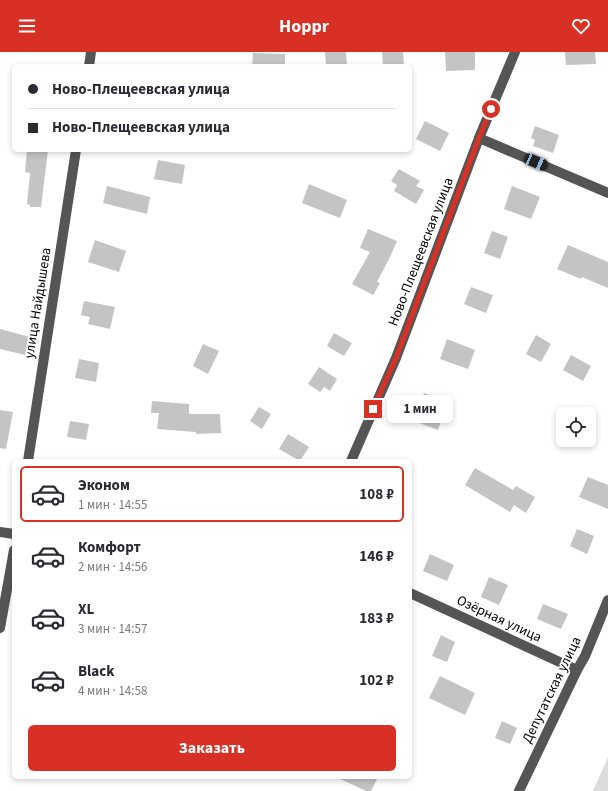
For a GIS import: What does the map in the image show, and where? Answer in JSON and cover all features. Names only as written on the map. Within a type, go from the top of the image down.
[{"type":"street","points":[[89,64],[91,52]]},
{"type":"street","name":"Ново-Плещеевская улица","points":[[352,459],[396,358],[479,138],[515,52]]},
{"type":"street","points":[[479,138],[608,193]]},
{"type":"street","name":"улица Найдышева","points":[[28,459],[76,152]]},
{"type":"street","points":[[0,532],[12,534]]},
{"type":"street","points":[[0,628],[12,561]]},
{"type":"street","name":"Озёрная улица","points":[[412,594],[577,670]]},
{"type":"street","name":"Депутатская улица","points":[[519,791],[585,656],[608,600]]},
{"type":"shaded area","points":[[608,757],[608,791],[593,791]]},
{"type":"building","points":[[325,52],[346,52],[347,64],[326,64]]},
{"type":"building","points":[[382,52],[403,52],[404,64],[383,64]]},
{"type":"building","points":[[445,52],[475,52],[475,70],[446,71]]},
{"type":"building","points":[[565,52],[595,52],[596,64],[566,65]]},
{"type":"building","points":[[253,53],[285,54],[285,64],[252,64]]},
{"type":"building","points":[[425,121],[449,133],[440,151],[416,139]]},
{"type":"building","points":[[535,126],[559,135],[553,153],[533,146],[535,140],[531,138]]},
{"type":"building","points":[[27,152],[48,152],[41,207],[30,207],[30,205],[27,204],[30,173],[25,172]]},
{"type":"building","points":[[158,160],[185,165],[182,184],[154,179]]},
{"type":"building","points":[[399,169],[420,181],[416,186],[424,190],[416,204],[394,191],[397,185],[391,181]]},
{"type":"building","points":[[309,184],[347,200],[340,218],[302,203]]},
{"type":"building","points":[[107,186],[150,197],[147,214],[103,203]]},
{"type":"building","points":[[512,186],[540,197],[531,219],[504,209]]},
{"type":"building","points":[[368,229],[397,241],[377,282],[380,283],[373,295],[352,284],[370,252],[360,248]]},
{"type":"building","points":[[492,231],[508,237],[500,259],[484,253]]},
{"type":"building","points":[[95,240],[126,251],[119,272],[88,262]]},
{"type":"building","points":[[568,245],[608,262],[608,288],[582,277],[581,279],[557,269]]},
{"type":"building","points":[[471,287],[493,295],[486,313],[464,304]]},
{"type":"building","points":[[84,301],[115,307],[110,329],[88,324],[90,317],[81,315]]},
{"type":"building","points":[[0,329],[30,337],[25,355],[0,349]]},
{"type":"building","points":[[334,333],[352,343],[344,356],[327,346]]},
{"type":"building","points":[[536,335],[551,344],[541,362],[526,354]]},
{"type":"building","points":[[447,339],[475,350],[468,369],[440,359]]},
{"type":"building","points":[[203,344],[219,351],[208,374],[193,366]]},
{"type":"building","points":[[571,355],[591,366],[583,381],[563,370]]},
{"type":"building","points":[[79,359],[99,363],[96,382],[75,378]]},
{"type":"building","points":[[319,367],[337,379],[330,391],[324,387],[320,392],[308,384]]},
{"type":"building","points":[[424,393],[448,402],[438,430],[414,421]]},
{"type":"building","points":[[152,401],[189,404],[189,414],[220,414],[221,433],[196,434],[196,432],[157,429],[159,413],[151,413]]},
{"type":"building","points":[[259,407],[271,414],[262,429],[250,421]]},
{"type":"building","points":[[0,410],[13,412],[6,449],[0,448]]},
{"type":"building","points":[[70,421],[89,424],[86,440],[67,437]]},
{"type":"building","points":[[288,434],[309,447],[301,459],[296,459],[279,449]]},
{"type":"building","points":[[475,468],[513,490],[516,486],[535,497],[526,513],[514,505],[510,512],[465,485]]},
{"type":"building","points":[[588,477],[608,485],[608,509],[579,497]]},
{"type":"building","points":[[577,529],[594,536],[587,554],[570,546]]},
{"type":"building","points":[[430,554],[454,565],[447,581],[423,571]]},
{"type":"building","points":[[489,577],[508,585],[499,605],[481,597]]},
{"type":"building","points":[[543,604],[568,614],[561,629],[537,619]]},
{"type":"building","points":[[441,635],[455,642],[447,662],[432,656]]},
{"type":"building","points":[[440,676],[475,693],[465,715],[429,698]]},
{"type":"building","points":[[502,721],[517,728],[510,744],[495,738]]},
{"type":"building","points":[[340,779],[377,779],[371,791],[366,791]]},
{"type":"route","points":[[373,409],[396,358],[491,109]]}]
